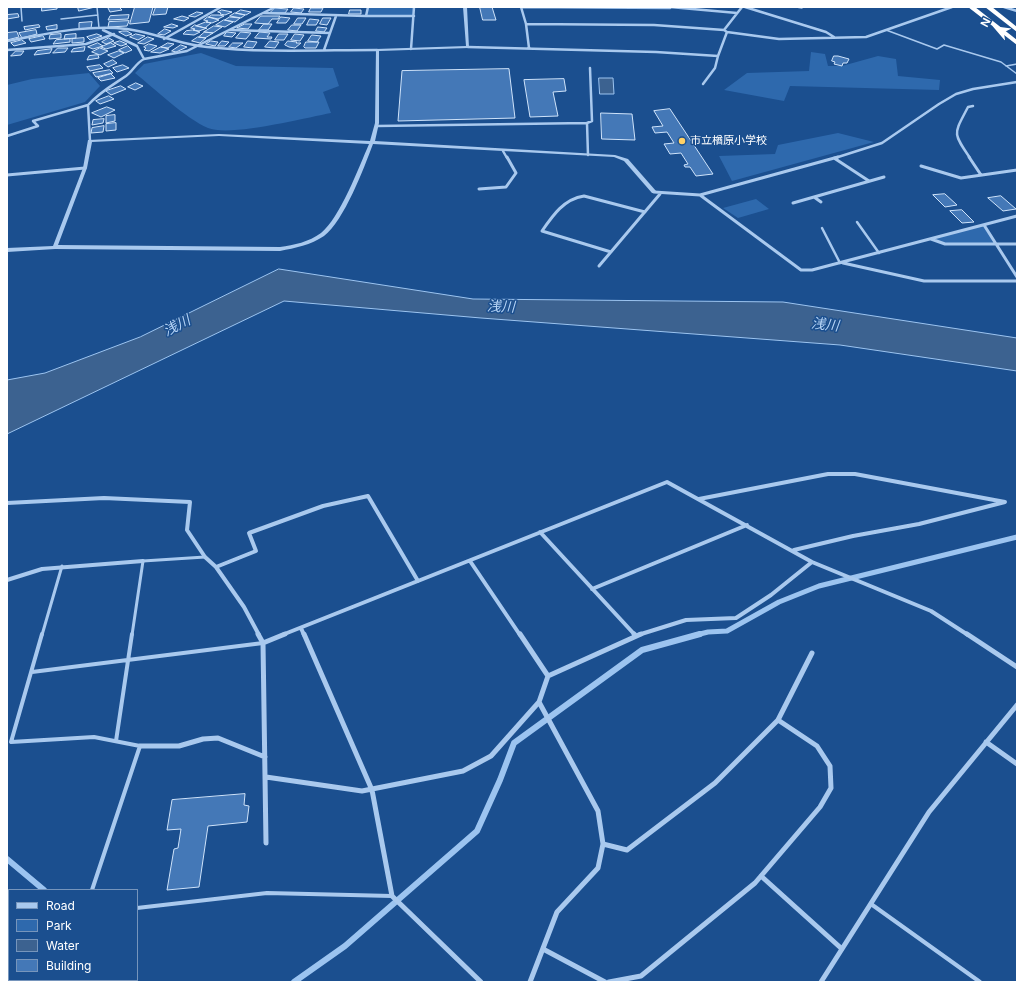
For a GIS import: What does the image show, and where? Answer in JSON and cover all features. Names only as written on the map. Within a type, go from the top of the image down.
[{"type":"highway","points":[[971,7],[1017,43]]},
{"type":"highway","points":[[988,7],[1017,30]]},
{"type":"street","points":[[164,39],[221,7]]},
{"type":"street","points":[[7,136],[38,126],[33,121],[88,105],[100,92],[127,75],[138,62],[144,58],[178,53],[199,45],[274,7]]},
{"type":"street","points":[[366,16],[368,7]]},
{"type":"street","points":[[411,49],[414,7]]},
{"type":"street","points":[[465,7],[468,48]]},
{"type":"street","points":[[529,48],[526,24],[521,7],[670,7],[737,13]]},
{"type":"street","points":[[703,84],[715,68],[726,31],[742,7]]},
{"type":"street","points":[[745,7],[826,32],[834,38]]},
{"type":"street","points":[[526,24],[654,25],[726,31],[779,39],[866,37],[952,7]]},
{"type":"street","points":[[1004,7],[1017,11]]},
{"type":"street","points":[[261,13],[336,16],[414,16]]},
{"type":"street","points":[[324,50],[336,16]]},
{"type":"street","points":[[99,28],[137,46],[144,58]]},
{"type":"street","points":[[7,41],[51,32],[99,28],[128,29],[164,39],[229,49],[377,50],[529,48],[656,52],[718,56]]},
{"type":"street","points":[[230,30],[330,33]]},
{"type":"street","points":[[7,50],[86,44],[114,34]]},
{"type":"street","points":[[7,250],[54,247],[263,250],[280,249],[301,244],[322,235],[336,220],[372,143],[377,126],[377,50]]},
{"type":"street","points":[[377,126],[587,123],[592,121],[590,68]]},
{"type":"street","points":[[90,141],[219,135],[255,136],[621,157],[626,160],[654,192],[660,194],[700,195],[884,143],[954,95],[1017,82]]},
{"type":"street","points":[[54,247],[85,168],[90,141],[88,105]]},
{"type":"street","points":[[973,106],[968,107],[956,130],[958,141],[981,175]]},
{"type":"street","points":[[587,123],[588,155]]},
{"type":"street","points":[[479,189],[506,187],[516,172],[503,151]]},
{"type":"street","points":[[834,158],[868,181]]},
{"type":"street","points":[[921,166],[961,178],[1017,170]]},
{"type":"street","points":[[7,175],[85,168]]},
{"type":"street","points":[[793,203],[884,177]]},
{"type":"street","points":[[599,266],[660,194]]},
{"type":"street","points":[[700,195],[798,269],[812,270],[1017,216]]},
{"type":"street","points":[[611,252],[542,231],[561,205],[578,196],[584,196],[645,212]]},
{"type":"street","points":[[814,197],[821,202]]},
{"type":"street","points":[[984,225],[1017,277]]},
{"type":"street","points":[[931,239],[945,244],[1017,244]]},
{"type":"street","points":[[841,263],[924,281],[1017,281]]},
{"type":"street","points":[[699,499],[828,474],[855,474],[1005,502],[919,524],[853,536],[794,550]]},
{"type":"street","points":[[263,643],[668,482],[794,550],[812,562],[931,612],[1017,667]]},
{"type":"street","points":[[216,567],[256,551],[250,533],[323,506],[368,496],[418,581]]},
{"type":"street","points":[[7,503],[104,498],[190,502],[187,530],[205,557],[216,567],[244,607],[263,643],[266,757],[266,843]]},
{"type":"street","points":[[592,589],[747,525]]},
{"type":"street","points":[[540,532],[636,636]]},
{"type":"street","points":[[7,580],[42,569],[62,566],[144,561]]},
{"type":"street","points":[[470,561],[548,676]]},
{"type":"street","points":[[266,777],[362,791],[463,771],[490,756],[539,702],[548,676],[636,636],[686,620],[736,618],[771,595],[812,562]]},
{"type":"street","points":[[301,628],[372,790],[392,896],[482,982]]},
{"type":"street","points":[[604,844],[627,850],[715,783],[778,720],[812,653]]},
{"type":"street","points":[[530,982],[557,912],[598,868],[604,844],[598,811],[539,702]]},
{"type":"street","points":[[821,982],[929,812],[1017,705]]},
{"type":"street","points":[[609,982],[641,976],[755,882],[820,807],[831,788],[830,766],[817,746],[778,720]]},
{"type":"street","points":[[140,746],[179,746],[218,738],[266,757]]},
{"type":"street","points":[[986,742],[1017,764]]},
{"type":"street","points":[[761,876],[842,949]]},
{"type":"street","points":[[542,950],[605,982]]},
{"type":"lane","points":[[21,7],[22,21]]},
{"type":"lane","points":[[97,7],[99,28]]},
{"type":"lane","points":[[796,7],[802,8]]},
{"type":"lane","points":[[61,19],[98,15]]},
{"type":"lane","points":[[886,30],[937,49],[944,45],[1001,62],[1017,74]]},
{"type":"lane","points":[[1006,66],[1017,64]]},
{"type":"lane","points":[[858,222],[879,252]]},
{"type":"lane","points":[[822,228],[841,263]]},
{"type":"lane","points":[[116,742],[144,561],[205,557]]},
{"type":"lane","points":[[62,566],[11,742],[94,737],[140,746],[92,889]]},
{"type":"lane","points":[[32,672],[263,643]]},
{"type":"lane","points":[[138,908],[267,892],[392,896]]},
{"type":"lane","points":[[870,904],[980,982]]},
{"type":"green space","points":[[368,7],[414,7],[414,16],[366,16]]},
{"type":"green space","points":[[811,52],[825,54],[828,66],[842,66],[878,56],[896,59],[898,76],[940,80],[939,90],[790,86],[784,101],[724,90],[747,73],[809,71]]},
{"type":"green space","points":[[201,53],[236,66],[333,68],[339,86],[323,92],[331,113],[250,129],[219,130],[208,128],[180,110],[135,73],[144,64]]},
{"type":"green space","points":[[89,73],[100,86],[85,102],[7,125],[7,85],[32,79]]},
{"type":"green space","points":[[838,133],[874,142],[732,181],[719,156],[775,154],[778,145]]},
{"type":"green space","points":[[756,199],[769,209],[738,218],[723,208]]},
{"type":"green space","points":[[984,225],[997,244],[945,244],[931,239]]},
{"type":"water","points":[[599,78],[613,78],[614,94],[600,94]]},
{"type":"water","name":"浅川","points":[[279,269],[473,299],[783,302],[1017,338],[1017,371],[840,345],[481,318],[284,301],[7,434],[7,380],[45,373],[140,337]]},
{"type":"building","points":[[42,7],[57,7],[57,9],[42,11]]},
{"type":"building","points":[[78,7],[95,7],[79,11]]},
{"type":"building","points":[[119,7],[122,10],[110,12],[108,8]]},
{"type":"building","points":[[135,7],[153,7],[149,22],[130,24]]},
{"type":"building","points":[[156,7],[168,7],[166,14],[153,15]]},
{"type":"building","points":[[480,7],[492,7],[496,20],[483,20]]},
{"type":"building","points":[[275,8],[288,9],[285,13],[270,13]]},
{"type":"building","points":[[294,8],[304,9],[301,13],[291,12]]},
{"type":"building","points":[[311,8],[323,8],[321,12],[309,12]]},
{"type":"building","points":[[222,10],[232,12],[225,15],[218,12]]},
{"type":"building","points":[[241,10],[251,12],[246,15],[236,13]]},
{"type":"building","points":[[350,10],[361,10],[361,14],[349,14]]},
{"type":"building","points":[[197,12],[203,13],[195,17],[189,16]]},
{"type":"building","points":[[235,13],[245,15],[241,18],[230,16]]},
{"type":"building","points":[[18,14],[19,17],[7,19],[7,15]]},
{"type":"building","points":[[129,15],[128,19],[108,20],[110,16]]},
{"type":"building","points":[[212,15],[224,16],[218,19],[209,17]]},
{"type":"building","points":[[182,16],[189,18],[184,21],[174,19]]},
{"type":"building","points":[[261,16],[280,16],[278,19],[272,19],[268,24],[255,23]]},
{"type":"building","points":[[208,17],[219,20],[212,23],[206,22],[208,21],[204,20]]},
{"type":"building","points":[[230,17],[240,18],[235,22],[225,20]]},
{"type":"building","points":[[281,17],[290,18],[286,23],[277,23]]},
{"type":"building","points":[[298,18],[306,18],[302,24],[294,24]]},
{"type":"building","points":[[323,18],[331,18],[327,25],[320,24]]},
{"type":"building","points":[[310,19],[319,20],[316,25],[307,25]]},
{"type":"building","points":[[224,20],[233,22],[225,27],[216,25]]},
{"type":"building","points":[[129,21],[127,26],[108,27],[109,22]]},
{"type":"building","points":[[92,22],[91,28],[79,29],[79,23]]},
{"type":"building","points":[[206,22],[211,23],[205,28],[196,26]]},
{"type":"building","points":[[172,24],[178,26],[173,28],[164,27]]},
{"type":"building","points":[[245,24],[252,24],[248,29],[237,28]]},
{"type":"building","points":[[264,24],[272,24],[268,30],[259,30]]},
{"type":"building","points":[[39,25],[40,27],[25,30],[24,27]]},
{"type":"building","points":[[57,25],[57,29],[47,30],[46,27]]},
{"type":"building","points":[[195,25],[207,28],[199,31],[193,30],[195,29],[191,28]]},
{"type":"building","points":[[292,25],[301,25],[297,31],[288,30]]},
{"type":"building","points":[[214,26],[222,27],[213,33],[204,32]]},
{"type":"building","points":[[318,27],[327,28],[324,32],[316,31]]},
{"type":"building","points":[[165,29],[171,31],[164,35],[158,34]]},
{"type":"building","points":[[36,30],[37,34],[22,38],[19,33]]},
{"type":"building","points":[[193,30],[200,32],[194,35],[183,34],[186,31]]},
{"type":"building","points":[[127,31],[132,34],[126,36],[119,32]]},
{"type":"building","points":[[17,32],[19,37],[7,40],[7,33]]},
{"type":"building","points":[[205,32],[213,33],[205,38],[199,37]]},
{"type":"building","points":[[227,32],[236,33],[232,37],[224,36]]},
{"type":"building","points":[[241,32],[251,33],[246,39],[236,38]]},
{"type":"building","points":[[260,32],[270,33],[267,37],[272,37],[271,39],[255,38]]},
{"type":"building","points":[[61,34],[61,38],[49,39],[50,35]]},
{"type":"building","points":[[76,34],[76,38],[64,39],[65,35]]},
{"type":"building","points":[[97,34],[102,36],[90,40],[87,37]]},
{"type":"building","points":[[136,34],[145,36],[138,40],[130,37]]},
{"type":"building","points":[[279,34],[288,34],[284,40],[275,40]]},
{"type":"building","points":[[295,34],[304,35],[300,41],[291,40]]},
{"type":"building","points":[[312,35],[321,36],[317,42],[308,41]]},
{"type":"building","points":[[43,36],[45,39],[31,42],[29,39]]},
{"type":"building","points":[[148,37],[154,39],[144,44],[138,43]]},
{"type":"building","points":[[198,37],[206,38],[200,43],[192,41]]},
{"type":"building","points":[[84,38],[84,42],[72,43],[72,39]]},
{"type":"building","points":[[109,38],[114,41],[106,44],[102,42]]},
{"type":"building","points":[[70,39],[70,42],[53,44],[56,40]]},
{"type":"building","points":[[22,40],[26,43],[14,46],[11,43]]},
{"type":"building","points":[[120,41],[127,44],[121,46],[114,43]]},
{"type":"building","points":[[211,41],[218,42],[215,46],[206,44]]},
{"type":"building","points":[[222,41],[229,42],[225,46],[218,46]]},
{"type":"building","points":[[248,41],[257,42],[253,48],[244,47]]},
{"type":"building","points":[[270,41],[279,42],[275,48],[265,47]]},
{"type":"building","points":[[288,41],[301,43],[295,48],[285,45]]},
{"type":"building","points":[[306,42],[319,42],[316,48],[305,48]]},
{"type":"building","points":[[98,43],[103,46],[93,49],[88,47]]},
{"type":"building","points":[[111,43],[116,46],[106,49],[101,47]]},
{"type":"building","points":[[168,43],[174,44],[168,48],[161,47]]},
{"type":"building","points":[[233,43],[243,43],[236,48],[229,47]]},
{"type":"building","points":[[149,44],[157,46],[149,51],[144,50],[146,48],[144,47]]},
{"type":"building","points":[[181,45],[187,47],[176,52],[172,51]]},
{"type":"building","points":[[128,46],[132,50],[125,53],[119,50]]},
{"type":"building","points":[[85,47],[84,51],[71,52],[73,49]]},
{"type":"building","points":[[161,47],[169,49],[160,53],[151,52]]},
{"type":"building","points":[[58,48],[68,48],[65,52],[53,53]]},
{"type":"building","points":[[100,48],[108,51],[100,55],[92,52]]},
{"type":"building","points":[[52,49],[50,53],[34,55],[37,51]]},
{"type":"building","points":[[16,51],[24,51],[21,55],[11,56]]},
{"type":"building","points":[[119,51],[124,53],[114,58],[108,55]]},
{"type":"building","points":[[98,55],[99,58],[87,60],[89,56]]},
{"type":"building","points":[[834,56],[849,59],[847,63],[843,63],[842,66],[834,64],[835,62],[832,61]]},
{"type":"building","points":[[113,60],[117,63],[108,67],[104,64]]},
{"type":"building","points":[[100,65],[103,68],[90,71],[87,67]]},
{"type":"building","points":[[123,65],[129,68],[117,72],[113,68]]},
{"type":"building","points":[[509,69],[515,118],[398,121],[402,71]]},
{"type":"building","points":[[110,70],[113,73],[96,77],[93,73]]},
{"type":"building","points":[[111,74],[115,78],[101,81],[98,78]]},
{"type":"building","points":[[564,79],[566,91],[553,92],[558,116],[530,117],[524,80]]},
{"type":"building","points":[[136,83],[143,86],[135,90],[128,87]]},
{"type":"building","points":[[121,86],[126,89],[111,95],[106,91]]},
{"type":"building","points":[[109,96],[114,99],[100,104],[96,101]]},
{"type":"building","points":[[107,107],[115,110],[101,117],[92,113]]},
{"type":"building","points":[[670,109],[713,174],[696,176],[690,167],[685,167],[684,165],[688,164],[681,153],[670,154],[664,144],[674,143],[667,132],[655,133],[652,127],[663,126],[654,111]]},
{"type":"building","points":[[601,113],[632,114],[635,140],[602,139]]},
{"type":"building","points":[[115,115],[115,121],[106,123],[106,116]]},
{"type":"building","points":[[104,119],[103,123],[92,125],[93,120]]},
{"type":"building","points":[[116,123],[116,130],[106,131],[106,124]]},
{"type":"building","points":[[104,126],[103,132],[91,133],[92,128]]},
{"type":"building","points":[[945,194],[957,205],[945,207],[933,195]]},
{"type":"building","points":[[1001,196],[1016,209],[1003,211],[988,198]]},
{"type":"building","points":[[962,210],[974,222],[962,223],[950,211]]},
{"type":"building","points":[[245,794],[244,805],[249,806],[247,822],[208,826],[199,887],[167,890],[174,849],[178,848],[181,829],[167,830],[172,800]]},
{"type":"waterway","points":[[700,634],[727,631],[779,602],[819,586],[1017,537]]},
{"type":"waterway","points":[[294,982],[345,946],[477,831],[500,780],[514,743],[642,650],[700,634]]},
{"type":"waterway","points":[[696,635],[700,634]]},
{"type":"waterway","points":[[7,859],[43,889]]},
{"type":"place","name":"市立楢原小学校","points":[[682,141]]}]
